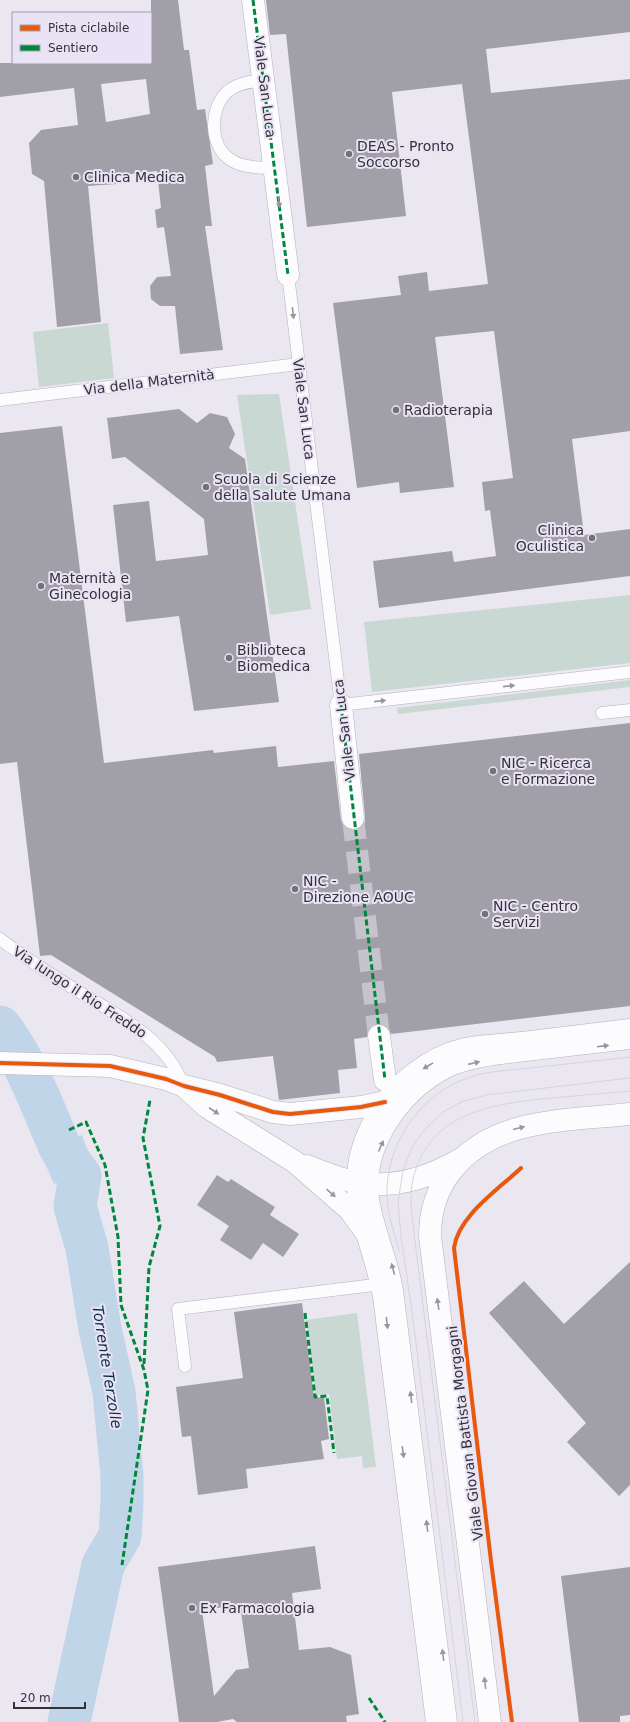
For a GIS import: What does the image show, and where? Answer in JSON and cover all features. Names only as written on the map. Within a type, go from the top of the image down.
[{"type":"main road","name":"Viale San Luca","points":[[253,0],[288,275]]},
{"type":"main road","name":"Viale San Luca","points":[[341,705],[354,818]]},
{"type":"main road","points":[[365,1231],[363,1150],[370,1130],[385,1102],[418,1072],[456,1052],[476,1048],[630,1030]]},
{"type":"main road","points":[[379,1036],[384,1080]]},
{"type":"main road","points":[[0,1063],[110,1066],[155,1076],[273,1112],[290,1114],[361,1107],[385,1102]]},
{"type":"main road","points":[[184,1086],[207,1107],[294,1162],[350,1210],[365,1231],[382,1284],[437,1722]]},
{"type":"main road","points":[[294,1162],[365,1183],[400,1182],[424,1177],[461,1159],[482,1142],[514,1129],[535,1124],[630,1114]]},
{"type":"main road","name":"Viale Giovan Battista Morgagni","points":[[461,1159],[445,1179],[436,1196],[431,1214],[430,1236],[490,1722]]},
{"type":"lane","points":[[263,80],[235,86],[220,100],[215,114],[215,136],[224,155],[231,160],[240,164],[275,169]]},
{"type":"lane","name":"Viale San Luca","points":[[288,275],[341,705]]},
{"type":"lane","name":"Via della Maternità","points":[[0,400],[299,364]]},
{"type":"lane","points":[[341,705],[630,672]]},
{"type":"lane","points":[[602,713],[630,710]]},
{"type":"lane","name":"Via lungo il Rio Freddo","points":[[0,939],[62,981],[145,1032],[165,1053],[174,1066],[184,1086]]},
{"type":"lane","points":[[451,1722],[397,1290],[393,1270],[377,1216],[365,1183],[377,1154],[398,1113],[424,1087],[449,1071],[473,1063],[493,1059],[630,1043]]},
{"type":"lane","points":[[185,1366],[178,1309],[382,1284]]},
{"type":"shaded area","points":[[108,323],[114,378],[39,387],[33,332]]},
{"type":"shaded area","points":[[279,394],[311,609],[270,615],[237,395]]},
{"type":"shaded area","points":[[630,595],[630,663],[372,692],[364,622]]},
{"type":"shaded area","points":[[630,680],[630,687],[398,714],[397,708]]},
{"type":"shaded area","points":[[357,1313],[376,1467],[363,1468],[362,1456],[337,1459],[329,1394],[316,1395],[306,1320]]},
{"type":"water","points":[[82,1135],[94,1168],[54,1184],[41,1154]]},
{"type":"building","name":"Clinica Medica","points":[[151,0],[178,0],[184,50],[189,50],[197,110],[205,109],[213,164],[205,166],[212,226],[205,226],[223,350],[180,354],[175,306],[160,306],[151,299],[150,286],[157,277],[171,276],[164,227],[157,228],[155,210],[161,208],[157,171],[115,176],[116,184],[88,186],[101,322],[57,327],[44,181],[32,174],[29,143],[41,130],[78,125],[74,88],[0,97],[0,63],[152,64]],"holes":[[[146,79],[150,114],[106,122],[101,84]]]},
{"type":"building","points":[[266,0],[630,0],[630,32],[486,49],[491,93],[630,79],[630,431],[572,439],[584,535],[630,529],[630,576],[379,608],[373,561],[452,551],[454,562],[496,556],[490,510],[485,511],[482,482],[513,478],[494,331],[435,337],[454,487],[400,493],[399,482],[357,488],[333,303],[401,295],[398,276],[427,272],[429,291],[488,284],[462,84],[392,92],[406,216],[307,227],[286,34],[270,35]]},
{"type":"building","points":[[179,409],[197,423],[210,413],[227,417],[235,434],[229,448],[245,459],[279,702],[194,711],[179,616],[126,622],[113,505],[149,501],[156,561],[208,555],[204,519],[125,457],[112,459],[107,418]]},
{"type":"building","points":[[62,426],[104,763],[213,750],[214,753],[276,746],[278,767],[334,761],[341,820],[343,825],[348,829],[354,830],[361,828],[365,823],[359,754],[630,723],[630,1006],[391,1034],[389,1029],[384,1025],[377,1024],[372,1026],[368,1031],[367,1037],[354,1039],[357,1068],[338,1070],[340,1093],[279,1100],[273,1056],[217,1062],[215,1057],[51,955],[40,956],[17,762],[0,764],[0,433]]},
{"type":"building","points":[[217,1175],[228,1182],[231,1179],[275,1207],[270,1215],[299,1234],[283,1257],[263,1243],[251,1260],[220,1240],[229,1226],[197,1205]]},
{"type":"building","points":[[630,1262],[630,1485],[619,1496],[567,1442],[586,1423],[489,1313],[524,1281],[564,1324]]},
{"type":"building","points":[[302,1303],[314,1398],[324,1397],[329,1439],[321,1441],[324,1459],[246,1469],[248,1488],[198,1495],[191,1436],[182,1437],[176,1387],[243,1378],[234,1312]]},
{"type":"building","points":[[315,1546],[321,1589],[292,1593],[299,1650],[330,1647],[351,1655],[359,1714],[346,1716],[347,1722],[237,1722],[233,1719],[217,1722],[179,1722],[158,1567]],"holes":[[[240,1605],[249,1668],[236,1670],[214,1696],[202,1610]]]},
{"type":"building","points":[[630,1567],[630,1715],[620,1716],[620,1722],[579,1722],[561,1576]]},
{"type":"waterway","name":"Torrente Terzolle","points":[[0,1027],[26,1069],[61,1149],[80,1176],[75,1206],[87,1248],[100,1329],[114,1392],[122,1476],[120,1536],[103,1565],[69,1722]]},
{"type":"tunnel","points":[[353,818],[379,1036]]},
{"type":"tram line","points":[[399,1250],[393,1231],[387,1197],[388,1177],[392,1158],[400,1139],[410,1122],[422,1107],[437,1094],[454,1084],[473,1076],[487,1073],[630,1057]]},
{"type":"tram line","points":[[463,1722],[413,1319],[401,1236],[398,1202],[403,1171],[412,1147],[426,1128],[443,1112],[461,1102],[486,1095],[630,1078]]},
{"type":"tram line","points":[[475,1722],[412,1220],[411,1199],[413,1179],[421,1156],[433,1138],[449,1125],[467,1115],[487,1108],[529,1100],[630,1091]]},
{"type":"marked path","points":[[253,0],[288,275]]},
{"type":"marked path","points":[[341,705],[385,1080]]},
{"type":"marked path","points":[[144,1364],[149,1267],[160,1226],[143,1138],[150,1100]]},
{"type":"marked path","points":[[69,1130],[86,1122],[105,1165],[118,1237],[121,1305],[144,1370],[148,1390],[122,1565]]},
{"type":"marked path","points":[[305,1313],[315,1397],[327,1396],[334,1453]]},
{"type":"marked path","points":[[369,1698],[385,1722]]},
{"type":"cycle path","points":[[0,1063],[110,1066],[166,1079],[184,1086],[220,1095],[273,1112],[290,1114],[361,1107],[385,1102]]},
{"type":"cycle path","points":[[512,1722],[491,1561],[454,1248],[457,1236],[471,1214],[521,1168]]},
{"type":"place","name":"DEAS - Pronto Soccorso","points":[[349,154]]},
{"type":"place","name":"Clinica Medica","points":[[76,177]]},
{"type":"place","name":"Radioterapia","points":[[396,410]]},
{"type":"place","name":"Scuola di Scienze della Salute Umana","points":[[206,487]]},
{"type":"place","name":"Clinica Oculistica","points":[[592,538]]},
{"type":"place","name":"Maternità e Ginecologia","points":[[41,586]]},
{"type":"place","name":"Biblioteca Biomedica","points":[[229,658]]},
{"type":"place","name":"NIC - Ricerca e Formazione","points":[[493,771]]},
{"type":"place","name":"NIC - Direzione AOUC","points":[[295,889]]},
{"type":"place","name":"NIC - Centro Servizi","points":[[485,914]]},
{"type":"place","name":"Ex Farmacologia","points":[[192,1608]]}]
